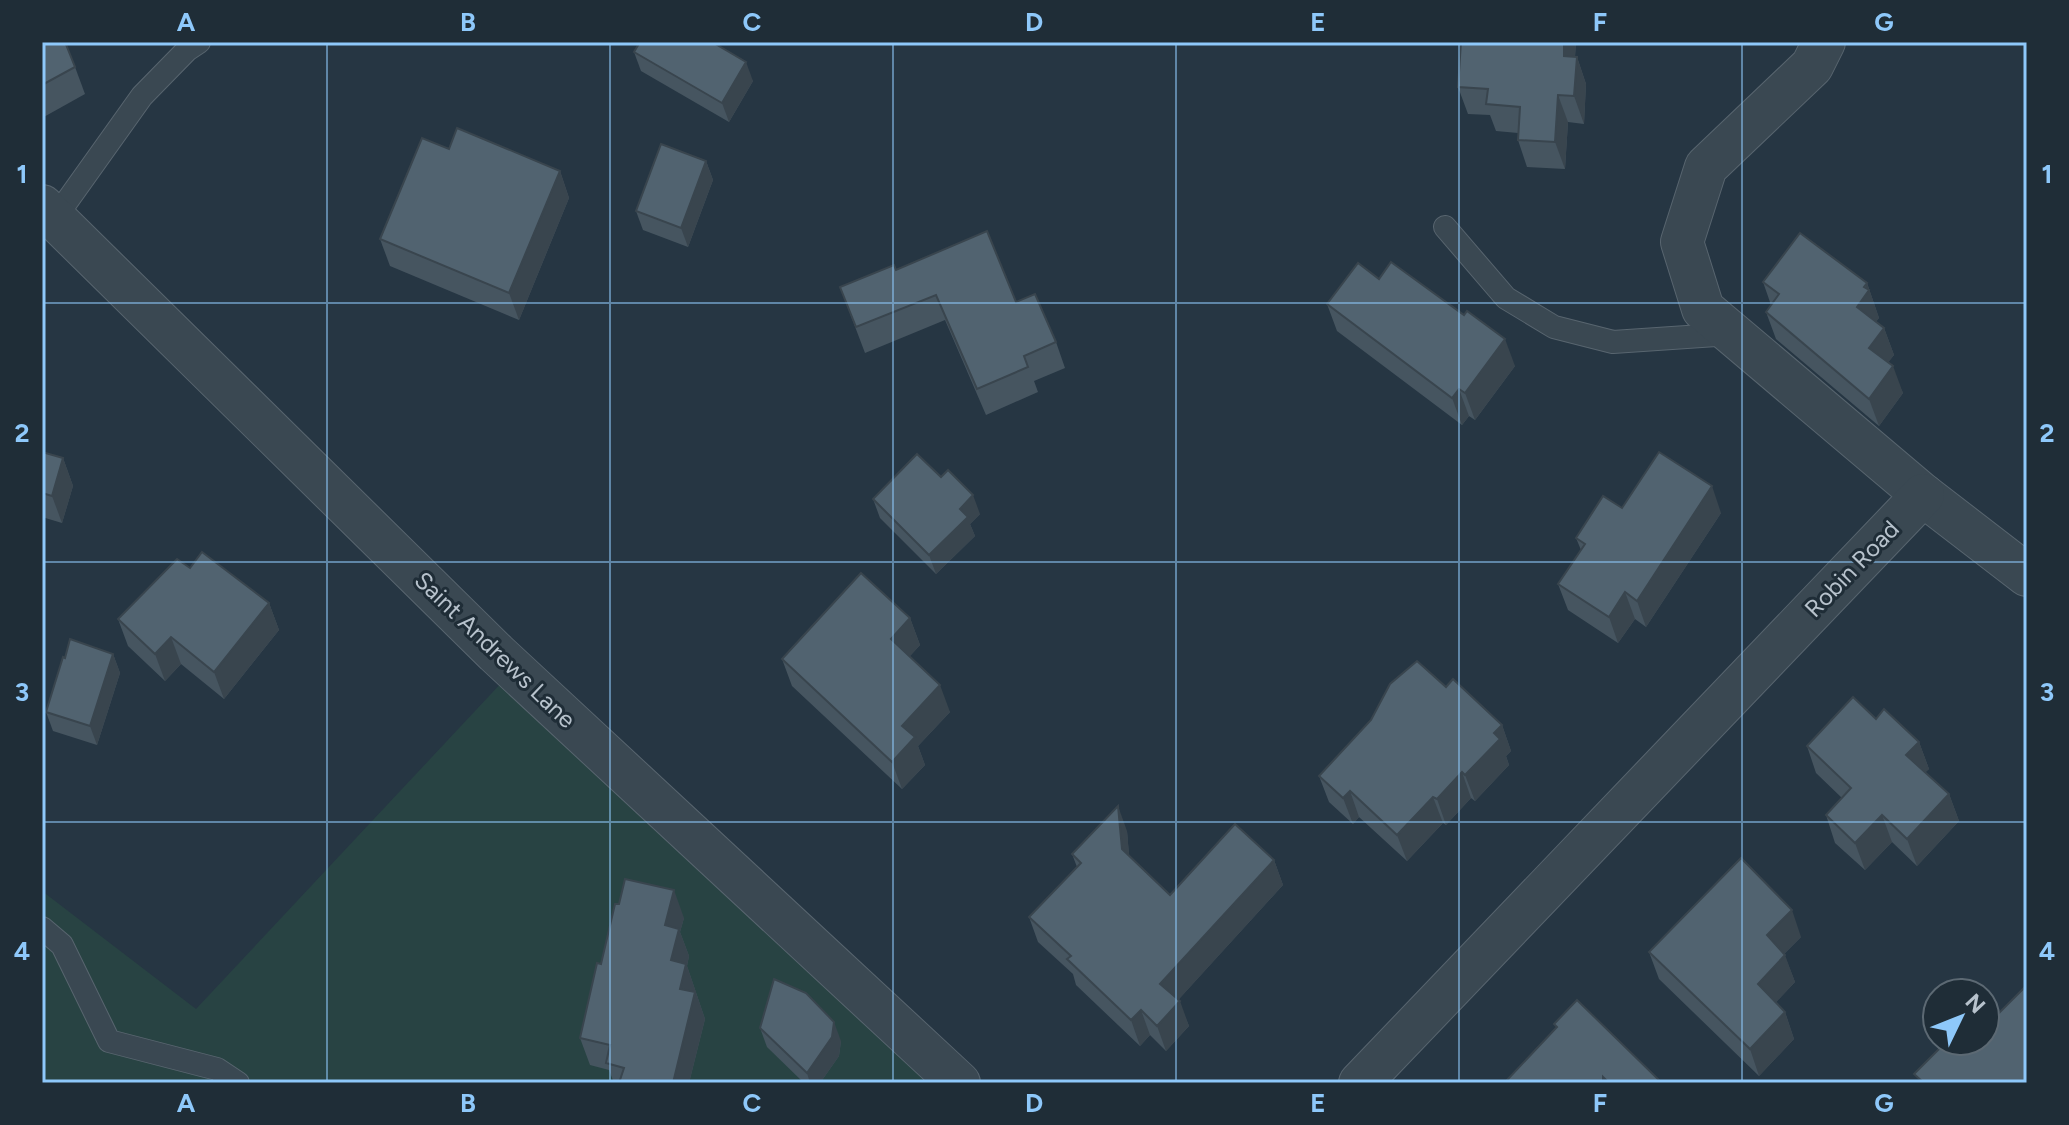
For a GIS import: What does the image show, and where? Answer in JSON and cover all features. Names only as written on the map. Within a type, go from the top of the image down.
[{"type":"street","points":[[1824,42],[1812,66],[1706,167],[1682,242],[1703,309],[1923,495],[2027,575]]},
{"type":"street","name":"Saint Andrews Lane","points":[[48,212],[496,653],[959,1083]]},
{"type":"street","name":"Robin Road","points":[[1360,1083],[1923,495]]},
{"type":"lane","points":[[48,212],[142,96],[187,50],[199,42]]},
{"type":"lane","points":[[1445,227],[1506,298],[1554,327],[1613,342],[1732,334]]},
{"type":"lane","points":[[42,928],[62,945],[109,1041],[217,1069],[238,1083]]},
{"type":"green space","points":[[505,679],[932,1083],[42,1083],[42,891],[196,1009]]},
{"type":"building","points":[[42,42],[65,42],[75,67],[42,85]]},
{"type":"building","points":[[640,42],[712,42],[746,62],[722,103],[634,52]]},
{"type":"building","points":[[1461,42],[1564,42],[1564,56],[1577,57],[1574,96],[1558,95],[1555,142],[1518,140],[1520,107],[1486,104],[1488,89],[1458,87]]},
{"type":"building","points":[[457,128],[560,171],[509,293],[380,239],[422,138],[449,149]]},
{"type":"building","points":[[661,144],[706,161],[681,228],[636,211]]},
{"type":"building","points":[[987,231],[1016,302],[1035,294],[1056,342],[1024,356],[1028,367],[977,389],[936,295],[856,327],[840,287],[894,265],[896,270]]},
{"type":"building","points":[[1800,233],[1867,283],[1864,287],[1869,290],[1857,307],[1884,328],[1869,348],[1893,366],[1869,399],[1766,312],[1779,294],[1763,282]]},
{"type":"building","points":[[1391,262],[1464,315],[1467,311],[1505,339],[1465,393],[1459,389],[1452,398],[1327,304],[1358,263],[1379,279]]},
{"type":"building","points":[[42,452],[63,458],[52,496],[42,493]]},
{"type":"building","points":[[1659,452],[1712,486],[1637,601],[1625,592],[1609,617],[1558,584],[1585,544],[1576,538],[1603,496],[1622,508]]},
{"type":"building","points":[[917,454],[941,477],[948,470],[973,495],[960,509],[968,517],[929,555],[873,499]]},
{"type":"building","points":[[202,552],[269,603],[214,672],[171,637],[155,654],[118,619],[177,559],[190,568]]},
{"type":"building","points":[[861,573],[910,618],[891,639],[940,685],[902,726],[915,737],[892,762],[782,659]]},
{"type":"building","points":[[70,639],[113,654],[90,726],[46,712]]},
{"type":"building","points":[[1417,661],[1446,687],[1453,679],[1502,725],[1494,733],[1500,739],[1465,775],[1462,772],[1437,799],[1433,797],[1397,835],[1350,791],[1343,798],[1319,776],[1371,720],[1390,684]]},
{"type":"building","points":[[1853,697],[1876,719],[1884,709],[1919,742],[1906,755],[1949,794],[1907,839],[1882,815],[1855,843],[1826,815],[1851,788],[1807,746]]},
{"type":"building","points":[[1118,806],[1122,849],[1170,895],[1235,824],[1274,860],[1160,984],[1180,1001],[1157,1026],[1141,1010],[1131,1020],[1067,959],[1071,956],[1029,917],[1081,863],[1072,854]]},
{"type":"building","points":[[1741,858],[1792,910],[1767,935],[1785,955],[1758,984],[1785,1012],[1750,1049],[1649,952]]},
{"type":"building","points":[[625,879],[674,890],[665,925],[679,929],[671,960],[686,964],[680,989],[695,992],[673,1083],[619,1083],[624,1068],[606,1063],[610,1045],[580,1038],[597,963],[601,964],[615,904],[619,904]]},
{"type":"building","points":[[774,979],[806,993],[834,1022],[832,1037],[807,1073],[760,1028]]},
{"type":"building","points":[[2027,985],[2027,1083],[1924,1083],[1914,1074],[1931,1057],[2001,1057],[2001,1011]]},
{"type":"building","points":[[1577,1000],[1662,1083],[1609,1083],[1603,1077],[1603,1083],[1510,1083],[1507,1080],[1557,1027],[1554,1024]]}]
